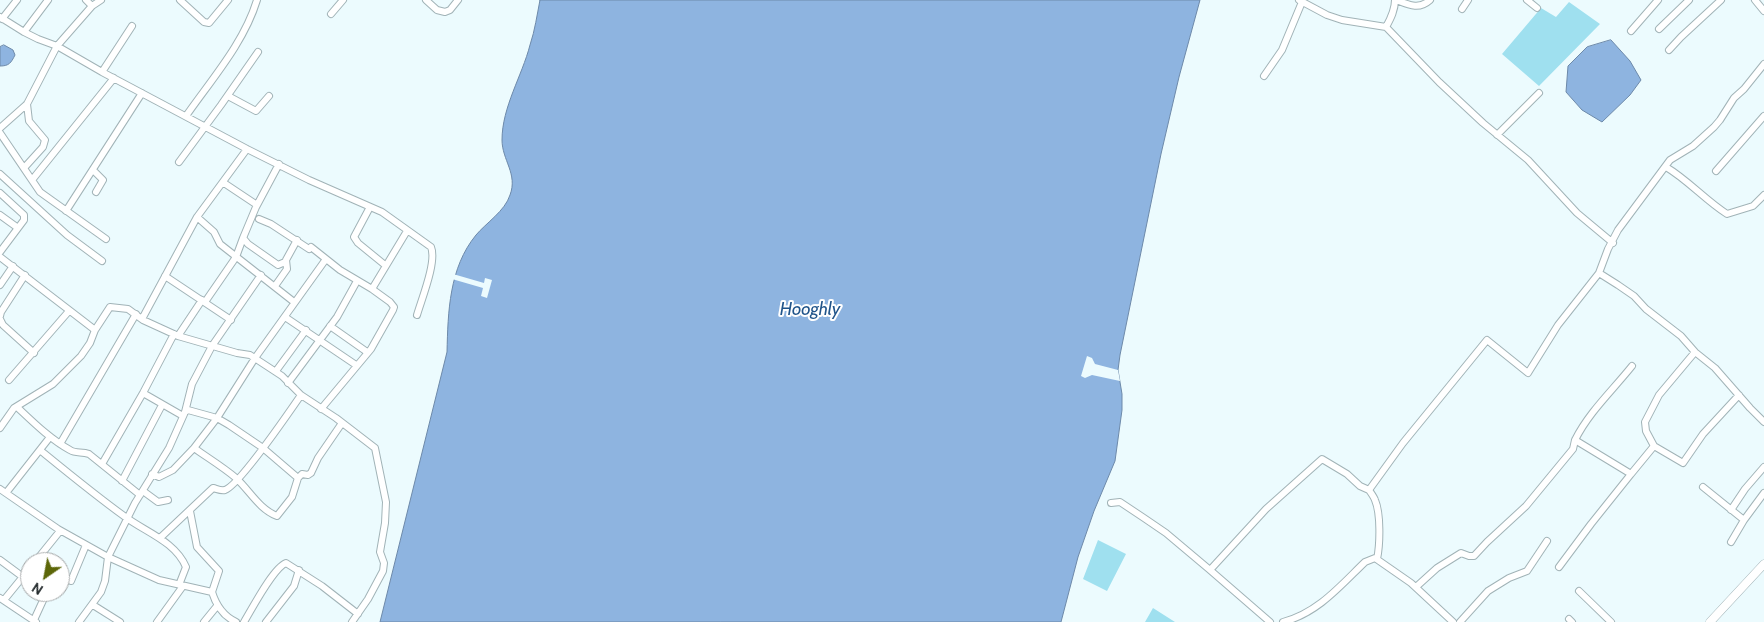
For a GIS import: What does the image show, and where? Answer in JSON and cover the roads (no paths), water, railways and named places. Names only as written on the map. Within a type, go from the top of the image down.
[{"type":"street","points":[[17,0],[1,18],[24,32],[57,46],[142,94],[247,149],[383,213],[431,247],[433,252],[417,315]]},
{"type":"street","points":[[24,32],[48,0]]},
{"type":"street","points":[[86,0],[92,6]]},
{"type":"street","points":[[0,128],[29,101],[57,46],[92,6],[101,0]]},
{"type":"street","points":[[180,0],[204,22],[209,23],[228,0]]},
{"type":"street","points":[[186,116],[238,42],[254,12],[256,0]]},
{"type":"street","points":[[331,14],[343,0]]},
{"type":"street","points":[[426,0],[437,10],[445,12],[450,10],[458,0]]},
{"type":"street","points":[[1386,27],[1391,18],[1396,0],[1416,7],[1425,5],[1430,0]]},
{"type":"street","points":[[1462,9],[1468,0]]},
{"type":"street","points":[[1527,0],[1537,8]]},
{"type":"street","points":[[1631,31],[1658,0]]},
{"type":"street","points":[[1659,29],[1689,0]]},
{"type":"street","points":[[1669,50],[1681,36],[1721,0]]},
{"type":"street","points":[[1755,0],[1764,12]]},
{"type":"street","points":[[1264,76],[1282,50],[1301,1],[1327,15],[1342,20],[1386,27],[1439,82],[1497,135],[1528,160],[1577,213],[1613,243]]},
{"type":"street","points":[[102,72],[132,26]]},
{"type":"street","points":[[179,162],[258,52]]},
{"type":"street","points":[[1369,490],[1403,443],[1487,340],[1528,373],[1558,325],[1599,273],[1618,230],[1670,160],[1694,146],[1714,127],[1734,98],[1763,66]]},
{"type":"street","points":[[32,180],[114,78]]},
{"type":"street","points":[[1497,135],[1539,93]]},
{"type":"street","points":[[66,211],[142,94]]},
{"type":"street","points":[[228,96],[256,111],[269,96]]},
{"type":"street","points":[[24,168],[43,147],[45,140],[30,121],[29,101]]},
{"type":"street","points":[[1716,171],[1764,116]]},
{"type":"street","points":[[0,133],[40,192],[106,239]]},
{"type":"street","points":[[142,319],[197,218],[247,149]]},
{"type":"street","points":[[102,464],[176,335],[236,257],[257,205],[279,164]]},
{"type":"street","points":[[1666,167],[1682,176],[1715,207],[1727,214],[1752,206],[1764,195]]},
{"type":"street","points":[[93,170],[103,180],[96,192]]},
{"type":"street","points":[[0,174],[67,235],[102,261]]},
{"type":"street","points":[[224,182],[257,205]]},
{"type":"street","points":[[0,193],[24,216],[24,220],[0,252]]},
{"type":"street","points":[[370,207],[354,237],[358,243],[386,264]]},
{"type":"street","points":[[0,215],[18,228]]},
{"type":"street","points":[[197,218],[214,232],[218,242],[294,302]]},
{"type":"street","points":[[260,219],[310,248],[340,270],[372,289],[394,307],[367,352],[322,409]]},
{"type":"street","points":[[372,289],[406,230]]},
{"type":"street","points":[[243,238],[248,244],[278,264],[285,262]]},
{"type":"street","points":[[275,286],[287,270],[285,262],[297,240]]},
{"type":"street","points":[[0,257],[95,330]]},
{"type":"street","points":[[152,474],[159,477],[173,470],[194,448],[217,418],[255,358],[326,259]]},
{"type":"street","points":[[0,285],[13,266]]},
{"type":"street","points":[[1599,273],[1626,291],[1681,336],[1695,352],[1715,368],[1764,422]]},
{"type":"street","points":[[25,275],[0,312],[0,317],[3,325],[34,353]]},
{"type":"street","points":[[79,622],[101,592],[105,581],[108,557],[127,518],[169,448],[184,414],[192,384],[212,346],[261,275]]},
{"type":"street","points":[[165,276],[231,320]]},
{"type":"street","points":[[288,383],[337,317],[357,281]]},
{"type":"street","points":[[0,428],[14,408],[52,384],[76,361],[90,343],[95,330],[110,307],[128,309],[142,319],[176,335],[250,355],[276,371],[301,395],[375,448],[386,502],[385,523],[380,552],[384,563],[383,571],[373,591],[352,622]]},
{"type":"street","points":[[9,380],[69,311]]},
{"type":"street","points":[[60,444],[136,314]]},
{"type":"street","points":[[285,317],[356,366]]},
{"type":"street","points":[[330,326],[367,352]]},
{"type":"street","points":[[276,371],[306,330]]},
{"type":"street","points":[[1695,352],[1659,394],[1645,422],[1646,430],[1654,446],[1683,463],[1702,434],[1739,395]]},
{"type":"street","points":[[1416,587],[1437,568],[1461,553],[1474,556],[1526,506],[1574,449],[1575,440],[1581,427],[1598,404],[1632,366]]},
{"type":"street","points":[[144,393],[184,414]]},
{"type":"street","points":[[160,538],[213,488],[222,491],[237,479],[263,448],[301,395]]},
{"type":"street","points":[[122,481],[162,404]]},
{"type":"street","points":[[17,406],[60,444],[73,452],[84,452],[122,481],[158,502],[168,500]]},
{"type":"street","points":[[184,414],[188,410],[217,418],[263,448],[298,478]]},
{"type":"street","points":[[194,448],[237,479],[252,497],[277,516],[292,497],[298,478],[302,474],[308,475],[311,473],[318,458],[342,423]]},
{"type":"street","points":[[50,437],[3,491],[60,531],[108,557],[159,580],[212,592]]},
{"type":"street","points":[[1575,440],[1631,474]]},
{"type":"street","points":[[1559,567],[1590,524],[1654,446]]},
{"type":"street","points":[[40,450],[127,518],[160,538],[180,556],[186,567],[181,585],[157,622]]},
{"type":"street","points":[[1210,570],[1266,509],[1322,459],[1347,474],[1360,486],[1369,490],[1376,500],[1380,542],[1377,560]]},
{"type":"street","points":[[1731,510],[1745,489],[1764,467]]},
{"type":"street","points":[[1703,487],[1744,520]]},
{"type":"street","points":[[1731,542],[1744,520],[1764,493]]},
{"type":"street","points":[[1111,503],[1120,502],[1166,533],[1270,622]]},
{"type":"street","points":[[190,511],[198,547],[219,572],[212,592],[217,606],[236,622]]},
{"type":"street","points":[[43,552],[60,531]]},
{"type":"street","points":[[1460,622],[1488,591],[1509,578],[1527,571],[1546,541]]},
{"type":"street","points":[[70,581],[86,545]]},
{"type":"street","points":[[1284,622],[1317,607],[1366,562],[1375,558],[1416,587],[1453,622]]},
{"type":"street","points":[[0,560],[20,575]]},
{"type":"street","points":[[244,622],[280,566],[286,563],[299,570],[358,614]]},
{"type":"street","points":[[1711,622],[1764,564]]},
{"type":"street","points":[[266,622],[294,586],[299,570]]},
{"type":"street","points":[[20,580],[2,599],[35,621],[43,602]]},
{"type":"street","points":[[1579,591],[1611,622]]},
{"type":"street","points":[[93,605],[120,622]]},
{"type":"street","points":[[204,622],[217,606]]},
{"type":"water","name":"Hooghly","points":[[540,0],[1200,0],[1161,154],[1120,355],[1118,370],[1122,394],[1122,410],[1115,461],[1094,511],[1078,557],[1061,622],[380,622],[447,352],[449,306],[455,276],[467,248],[476,235],[504,206],[510,195],[512,180],[504,154],[503,128],[505,116],[532,39]]},
{"type":"water","points":[[1611,40],[1630,61],[1641,80],[1630,95],[1602,122],[1582,110],[1566,92],[1568,66],[1587,47]]},
{"type":"water","points":[[4,45],[13,50],[15,55],[9,64],[0,66],[0,47]]}]
